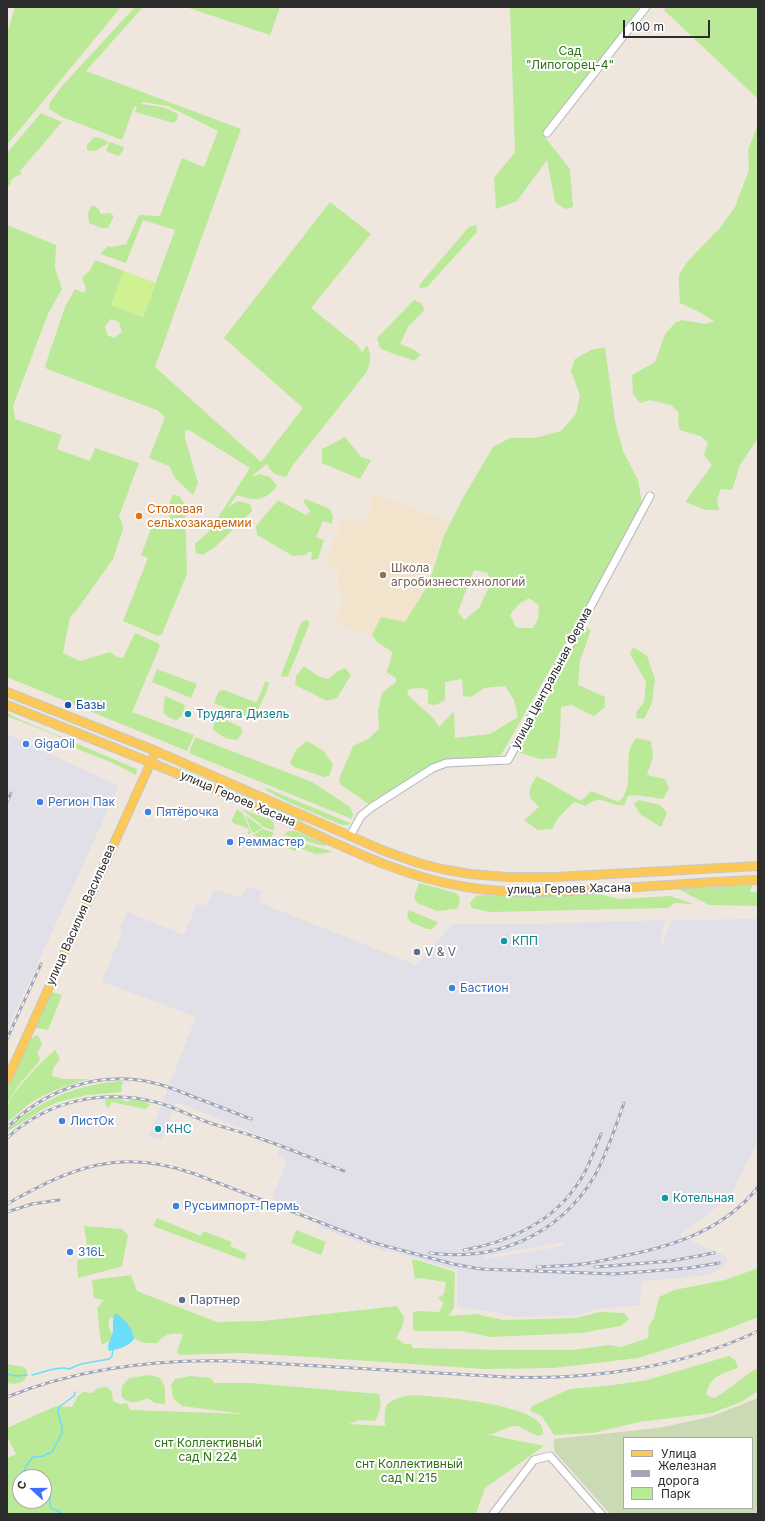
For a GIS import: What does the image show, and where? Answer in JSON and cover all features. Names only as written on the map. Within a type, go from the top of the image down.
[{"type":"main road","name":"улица Героев Хасана","points":[[7,692],[156,750],[350,836],[418,863],[470,874],[507,877],[555,877],[758,866]]},
{"type":"main road","name":"улица Героев Хасана","points":[[7,705],[151,762],[302,826],[351,850],[404,872],[438,882],[467,888],[528,892],[758,880]]},
{"type":"main road","name":"улица Василия Васильева","points":[[7,1080],[156,750]]},
{"type":"street","points":[[547,133],[646,7]]},
{"type":"street","name":"улица Центральная Ферма","points":[[350,836],[361,816],[378,803],[433,768],[446,763],[508,760],[650,496]]},
{"type":"street","points":[[494,1514],[534,1460],[550,1456],[601,1514]]},
{"type":"shaded area","name":"Школа агробизнестехнологий","points":[[375,494],[449,522],[399,646],[335,623],[344,600],[337,588],[339,570],[325,565],[343,517],[364,523]]},
{"type":"shaded area","points":[[7,734],[119,786],[7,1030]]},
{"type":"shaded area","points":[[247,887],[262,891],[258,902],[416,965],[452,924],[531,924],[665,920],[661,935],[661,947],[672,920],[758,919],[758,1140],[729,1198],[679,1235],[725,1256],[727,1262],[713,1274],[642,1281],[640,1305],[596,1309],[578,1315],[516,1317],[494,1312],[457,1307],[457,1270],[388,1250],[387,1252],[318,1227],[321,1218],[272,1199],[287,1161],[277,1156],[282,1144],[176,1102],[161,1140],[149,1136],[196,1017],[103,982],[102,980],[122,933],[119,931],[127,912],[184,935],[197,903],[207,906],[214,889],[241,898]],"holes":[[[563,1242],[564,1246],[486,1259],[485,1256]]]},
{"type":"green space","points":[[15,7],[121,7],[7,145],[7,34]]},
{"type":"green space","points":[[135,7],[143,7],[86,71],[241,129],[155,367],[261,462],[303,408],[224,338],[330,202],[371,234],[311,308],[357,345],[362,352],[367,345],[370,353],[370,359],[366,373],[293,465],[286,477],[275,474],[270,470],[267,464],[251,477],[260,474],[270,477],[277,486],[268,495],[259,499],[237,495],[228,507],[238,501],[250,504],[252,511],[216,546],[203,555],[196,553],[195,544],[210,530],[250,468],[189,430],[185,430],[185,438],[198,483],[193,495],[175,478],[169,466],[149,458],[165,417],[157,410],[47,369],[45,366],[65,307],[75,289],[84,293],[86,288],[82,278],[90,270],[95,260],[124,271],[111,305],[143,317],[175,230],[143,220],[126,263],[100,254],[108,246],[112,247],[126,244],[139,215],[160,216],[182,158],[204,167],[218,131],[168,106],[143,102],[141,104],[163,107],[178,114],[177,120],[174,123],[135,112],[137,106],[134,107],[122,140],[62,117],[49,109],[50,102],[62,86]],"holes":[[[111,319],[119,322],[122,332],[114,338],[107,335],[105,326]]]},
{"type":"green space","points":[[186,7],[280,7],[270,35]]},
{"type":"green space","name":"Сад \"Липогорец-4\"","points":[[510,7],[640,7],[543,135],[570,169],[573,207],[565,209],[555,202],[547,160],[517,201],[496,209],[494,178],[515,152]]},
{"type":"green space","points":[[666,7],[758,7],[758,99],[664,10]]},
{"type":"green space","points":[[41,113],[62,122],[20,171],[22,174],[14,177],[10,182],[11,184],[7,186],[7,153]]},
{"type":"green space","points":[[758,125],[758,438],[740,465],[732,490],[721,489],[717,499],[719,510],[706,510],[685,502],[712,465],[704,455],[708,442],[700,436],[680,430],[678,423],[679,413],[671,405],[650,400],[640,403],[633,394],[632,375],[655,362],[665,334],[676,322],[682,320],[706,324],[714,321],[680,303],[679,275],[687,262],[719,229],[735,207],[749,170],[748,150]]},
{"type":"green space","points":[[94,137],[103,139],[109,143],[95,151],[87,150],[87,145]]},
{"type":"green space","points":[[110,142],[124,147],[123,151],[118,156],[106,151]]},
{"type":"green space","points":[[92,205],[98,208],[101,214],[109,213],[114,216],[108,228],[101,228],[89,223],[88,213]]},
{"type":"green space","points":[[7,225],[56,245],[55,268],[62,289],[48,314],[13,406],[15,419],[62,435],[57,449],[90,461],[95,448],[139,463],[119,516],[123,529],[113,559],[76,611],[70,617],[63,653],[80,661],[110,652],[117,657],[123,658],[135,633],[158,643],[160,646],[132,712],[194,735],[187,751],[7,677]]},
{"type":"green space","points":[[476,225],[477,232],[427,287],[419,288],[420,284],[469,227]]},
{"type":"green space","points":[[124,271],[156,283],[143,317],[111,305]]},
{"type":"green space","points":[[414,300],[421,303],[425,310],[408,327],[400,344],[413,349],[421,355],[414,361],[380,348],[377,338]]},
{"type":"green space","points":[[605,347],[615,421],[623,451],[638,480],[642,504],[617,553],[501,755],[465,760],[433,767],[370,805],[340,784],[339,779],[353,746],[368,739],[379,729],[378,711],[382,693],[396,682],[396,678],[386,672],[390,663],[392,652],[377,642],[372,635],[381,617],[405,622],[429,583],[444,535],[463,498],[493,447],[510,438],[535,438],[561,431],[576,414],[580,395],[571,371],[575,359],[591,350]],"holes":[[[474,570],[488,573],[489,587],[479,608],[464,620],[458,611]],[[529,598],[539,606],[538,619],[533,628],[516,627],[510,615],[519,604]],[[462,679],[463,696],[471,697],[484,688],[505,686],[514,700],[518,717],[490,734],[455,738],[454,711],[439,727],[434,719],[407,694],[409,689],[422,688],[428,690],[428,704],[436,705],[445,700],[445,682]]]},
{"type":"green space","points":[[345,437],[361,457],[371,460],[360,479],[322,463],[322,449]]},
{"type":"green space","points":[[173,494],[180,497],[185,505],[187,574],[162,634],[158,636],[123,621],[148,558],[141,555],[152,526],[164,530],[170,516],[165,514]]},
{"type":"green space","points":[[306,499],[330,509],[333,516],[332,524],[323,521],[316,537],[324,540],[318,559],[311,560],[312,552],[308,552],[306,555],[293,556],[257,535],[256,526],[278,500],[306,515],[310,511],[303,501]]},
{"type":"green space","points":[[306,620],[309,621],[309,625],[288,676],[281,676],[301,623]]},
{"type":"green space","points":[[582,627],[591,630],[580,661],[578,685],[605,697],[605,707],[594,716],[572,705],[561,707],[560,737],[556,758],[540,759],[518,752],[518,745]]},
{"type":"green space","points":[[633,647],[647,656],[655,679],[652,703],[644,719],[636,718],[637,711],[644,702],[646,682],[630,654]]},
{"type":"green space","points":[[304,666],[318,676],[328,679],[338,671],[345,668],[351,675],[337,698],[327,701],[295,685],[296,676]]},
{"type":"green space","points":[[157,669],[197,684],[191,698],[152,682]]},
{"type":"green space","points":[[265,682],[269,682],[267,691],[255,715],[249,717],[214,703],[219,691],[224,690],[255,702],[257,701]]},
{"type":"green space","points":[[165,696],[185,705],[182,715],[176,721],[167,716],[164,712]]},
{"type":"green space","points":[[7,712],[14,717],[137,769],[136,775],[113,763],[70,746],[70,741],[7,716]]},
{"type":"green space","points":[[221,718],[241,727],[242,733],[237,740],[225,738],[213,730],[215,719]]},
{"type":"green space","points":[[195,737],[312,782],[350,807],[353,814],[352,819],[189,753]]},
{"type":"green space","points":[[636,738],[651,741],[653,757],[647,775],[665,779],[669,788],[663,799],[635,795],[628,796],[624,805],[613,804],[600,800],[591,802],[586,806],[574,802],[558,818],[552,829],[538,830],[524,820],[539,807],[530,796],[532,784],[537,776],[581,801],[591,791],[619,802],[624,796],[628,783],[630,749]]},
{"type":"green space","points":[[307,741],[324,751],[333,765],[329,776],[324,777],[294,767],[290,763],[296,750]]},
{"type":"green space","points":[[181,768],[304,821],[303,822]]},
{"type":"green space","points":[[266,788],[350,823],[349,825],[342,825],[288,802],[266,790]]},
{"type":"green space","points":[[639,800],[660,805],[667,813],[661,827],[641,815],[634,804]]},
{"type":"green space","points":[[237,809],[243,813],[251,832],[250,834],[248,834],[249,829],[231,822]]},
{"type":"green space","points":[[241,809],[271,820],[274,824],[274,831],[264,827]]},
{"type":"green space","points":[[245,815],[263,828],[253,833]]},
{"type":"green space","points":[[263,829],[274,833],[266,840],[253,835]]},
{"type":"green space","points":[[288,831],[295,831],[326,844],[325,846],[320,845],[284,835]]},
{"type":"green space","points":[[282,837],[334,852],[316,854],[299,848],[295,851],[282,846]]},
{"type":"green space","points":[[419,883],[456,893],[460,899],[459,905],[456,909],[437,911],[417,903],[414,897]]},
{"type":"green space","points":[[752,885],[750,892],[758,892],[758,906],[709,905],[678,889]]},
{"type":"green space","points":[[598,894],[620,899],[670,896],[693,904],[675,903],[668,908],[490,912],[472,908],[470,903],[475,897],[480,895],[539,896]]},
{"type":"green space","points":[[409,910],[438,923],[432,929],[427,929],[410,922],[407,915]]},
{"type":"green space","points":[[52,992],[62,995],[48,1030],[36,1028],[36,1025]]},
{"type":"green space","points":[[36,1035],[39,1037],[42,1045],[37,1053],[40,1058],[38,1063],[18,1086],[7,1104],[7,1088],[18,1068],[21,1057],[30,1040]]},
{"type":"green space","points":[[55,1050],[60,1059],[54,1067],[52,1076],[63,1079],[90,1079],[50,1092],[29,1104],[7,1122],[7,1107],[10,1100],[35,1069]]},
{"type":"green space","points":[[120,1081],[123,1082],[121,1086],[122,1092],[87,1095],[58,1102],[43,1109],[7,1132],[8,1129],[20,1118],[48,1101],[70,1091]]},
{"type":"green space","points":[[106,1098],[119,1098],[126,1102],[132,1100],[145,1101],[150,1105],[145,1109],[111,1102],[110,1107],[107,1108],[105,1101]]},
{"type":"green space","points":[[157,1218],[201,1236],[203,1231],[232,1242],[230,1246],[247,1254],[244,1260],[153,1226]]},
{"type":"green space","points":[[84,1226],[122,1229],[128,1235],[122,1266],[78,1278],[77,1260],[89,1258]]},
{"type":"green space","points":[[296,1230],[326,1242],[321,1255],[291,1243]]},
{"type":"green space","points":[[412,1260],[417,1260],[455,1272],[454,1308],[448,1316],[476,1314],[503,1320],[576,1318],[600,1312],[624,1313],[629,1319],[621,1326],[581,1333],[490,1337],[462,1331],[415,1331],[413,1328],[413,1312],[439,1312],[444,1303],[438,1298],[444,1294],[446,1282],[419,1278],[415,1279]]},
{"type":"green space","points":[[758,1268],[758,1317],[720,1332],[638,1358],[553,1368],[484,1369],[241,1353],[179,1355],[177,1352],[183,1334],[169,1334],[157,1343],[147,1343],[135,1339],[118,1321],[111,1317],[109,1327],[115,1337],[102,1345],[97,1308],[104,1300],[94,1298],[92,1280],[131,1275],[137,1291],[217,1322],[262,1321],[397,1306],[404,1317],[403,1325],[396,1338],[405,1344],[411,1344],[413,1348],[572,1350],[609,1345],[621,1347],[648,1338],[649,1325],[654,1318],[659,1297],[674,1290],[725,1280]]},
{"type":"green space","points":[[729,1356],[735,1360],[738,1368],[721,1374],[713,1380],[706,1395],[714,1398],[758,1368],[758,1391],[741,1402],[712,1413],[639,1422],[593,1433],[554,1435],[542,1416],[532,1412],[530,1409],[532,1406],[570,1389],[647,1380]]},
{"type":"green space","points":[[7,1364],[24,1367],[27,1371],[27,1375],[24,1381],[15,1384],[7,1383]]},
{"type":"green space","points":[[150,1375],[160,1378],[165,1387],[165,1404],[155,1403],[147,1398],[137,1402],[130,1402],[121,1396],[122,1386],[129,1378]]},
{"type":"green space","points":[[190,1376],[211,1378],[214,1383],[251,1383],[379,1394],[380,1408],[375,1421],[359,1420],[349,1424],[385,1426],[385,1413],[387,1405],[395,1399],[410,1395],[482,1402],[518,1411],[532,1417],[541,1425],[543,1434],[538,1436],[518,1426],[512,1426],[492,1434],[485,1434],[544,1446],[485,1488],[476,1514],[7,1514],[7,1458],[16,1454],[7,1437],[7,1428],[56,1406],[72,1407],[78,1396],[83,1392],[92,1393],[98,1388],[107,1387],[112,1392],[113,1401],[120,1404],[127,1403],[130,1410],[245,1414],[182,1406],[173,1398],[171,1385],[175,1379]]},
{"type":"green space","points":[[758,1398],[758,1514],[610,1514],[554,1451],[554,1439],[658,1428],[710,1417]]},
{"type":"water","points":[[115,1314],[126,1322],[132,1331],[134,1339],[126,1346],[109,1351],[108,1346],[113,1331]]},
{"type":"waterway","points":[[32,1375],[61,1368],[69,1369],[81,1364],[109,1359],[112,1356],[113,1350]]},
{"type":"waterway","points":[[7,1374],[16,1376],[27,1375]]},
{"type":"waterway","points":[[25,1469],[33,1457],[43,1456],[52,1452],[62,1433],[58,1412],[59,1407],[74,1396],[75,1392]]},
{"type":"waterway","points":[[52,1508],[63,1514]]},
{"type":"railway","points":[[7,802],[11,793]]},
{"type":"railway","points":[[7,1039],[41,964]]},
{"type":"railway","points":[[7,1128],[22,1114],[56,1093],[74,1086],[94,1081],[114,1079],[134,1080],[159,1084],[251,1119]]},
{"type":"railway","points":[[7,1138],[23,1125],[41,1114],[59,1106],[98,1097],[119,1097],[159,1103],[207,1122],[259,1138],[344,1171]]},
{"type":"railway","points":[[430,1253],[455,1255],[479,1253],[502,1248],[524,1240],[544,1229],[563,1215],[580,1197],[599,1168],[624,1103]]},
{"type":"railway","points":[[464,1250],[510,1237],[539,1222],[552,1212],[564,1201],[579,1183],[601,1134]]},
{"type":"railway","points":[[7,1204],[53,1180],[76,1171],[98,1165],[120,1162],[144,1162],[168,1166],[195,1174],[371,1242],[453,1264],[481,1269],[614,1274],[689,1268],[719,1263]]},
{"type":"railway","points":[[537,1267],[594,1262],[646,1251],[682,1240],[716,1224],[731,1214],[758,1187]]},
{"type":"railway","points":[[7,1212],[32,1204],[59,1200]]},
{"type":"railway","points":[[595,1267],[671,1261],[714,1253]]},
{"type":"railway","points":[[7,1397],[34,1387],[90,1372],[118,1367],[175,1362],[233,1361],[506,1377],[603,1374],[667,1363],[729,1344],[758,1331]]},
{"type":"place","name":"Столовая сельхозакадемии","points":[[139,516]]},
{"type":"place","name":"Школа агробизнестехнологий","points":[[383,575]]},
{"type":"place","name":"Базы","points":[[68,705]]},
{"type":"place","name":"Трудяга Дизель","points":[[188,714]]},
{"type":"place","name":"GigaOil","points":[[26,744]]},
{"type":"place","name":"Регион Пак","points":[[40,802]]},
{"type":"place","name":"Пятёрочка","points":[[148,812]]},
{"type":"place","name":"Реммастер","points":[[230,842]]},
{"type":"place","name":"КПП","points":[[504,941]]},
{"type":"place","name":"V & V","points":[[417,952]]},
{"type":"place","name":"Бастион","points":[[452,988]]},
{"type":"place","name":"ЛистОк","points":[[62,1121]]},
{"type":"place","name":"КНС","points":[[158,1129]]},
{"type":"place","name":"Котельная","points":[[665,1198]]},
{"type":"place","name":"Русьимпорт-Пермь","points":[[176,1206]]},
{"type":"place","name":"316L","points":[[70,1252]]},
{"type":"place","name":"Партнер","points":[[182,1300]]},
{"type":"park label","name":"снт Коллективный сад N 224","points":[[208,1450]]},
{"type":"park label","name":"снт Коллективный сад N 215","points":[[409,1471]]}]
